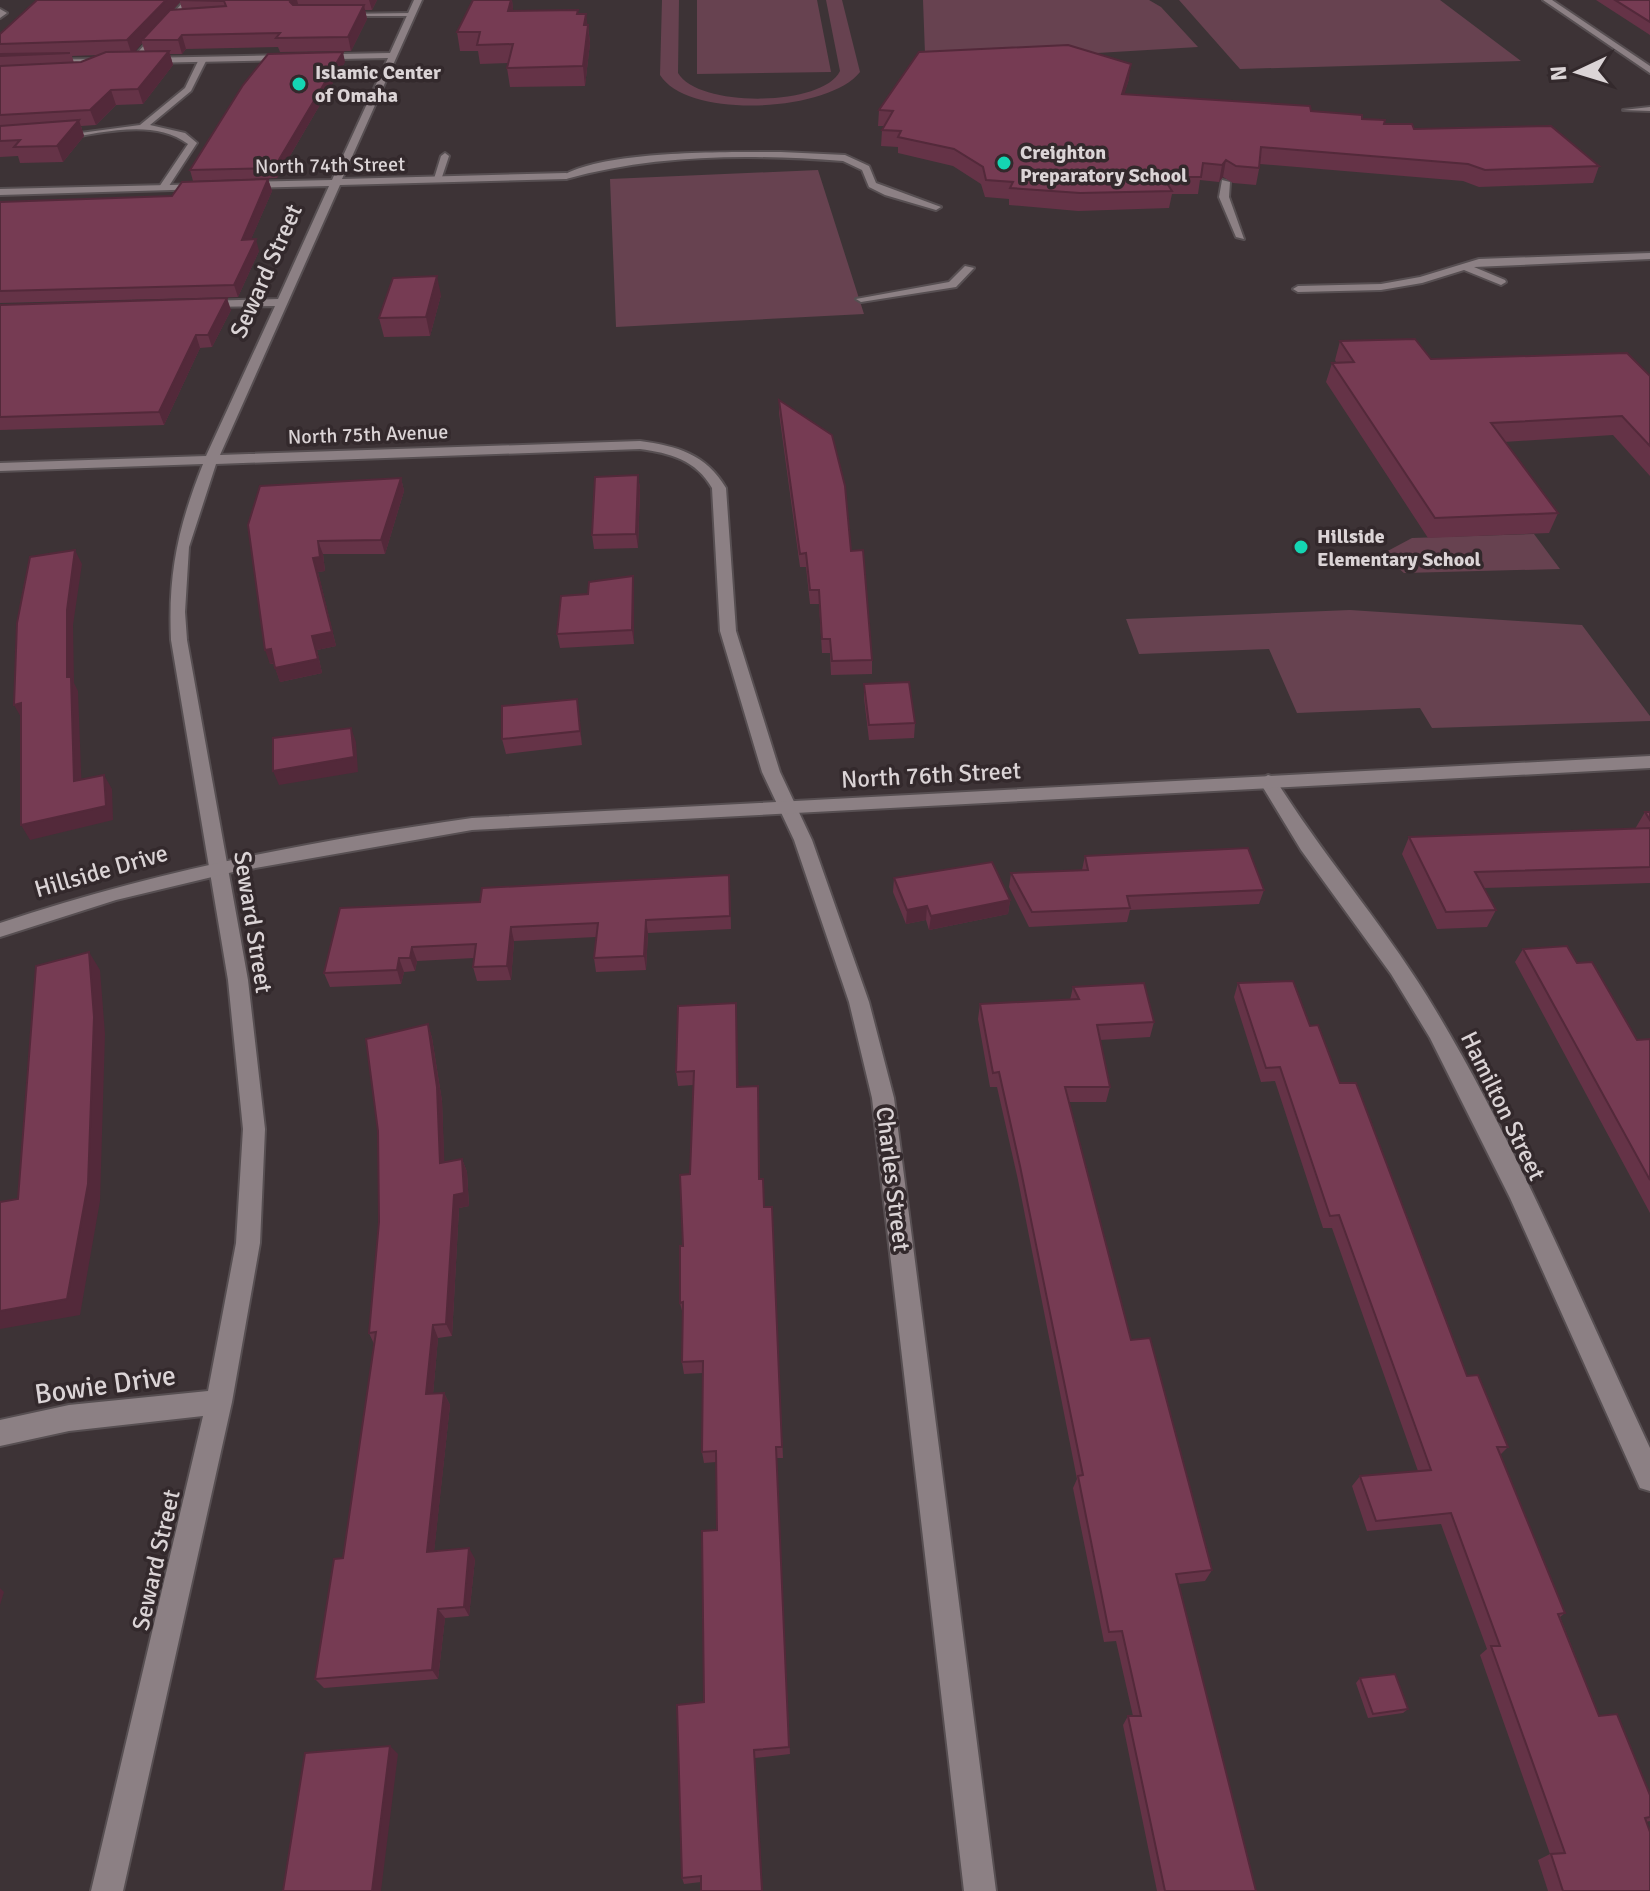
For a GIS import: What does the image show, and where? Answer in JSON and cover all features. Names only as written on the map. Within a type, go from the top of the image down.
[{"type":"street","points":[[1547,0],[1650,70]]},
{"type":"street","name":"Seward Street","points":[[107,1891],[219,1402],[248,1243],[254,1129],[238,980],[179,640],[175,587],[182,533],[211,460],[415,7]]},
{"type":"street","points":[[0,63],[393,55]]},
{"type":"street","name":"North 74th Street","points":[[228,186],[566,176]]},
{"type":"street","points":[[0,192],[212,186]]},
{"type":"street","points":[[187,304],[281,302]]},
{"type":"street","name":"North 75th Avenue","points":[[0,467],[640,445],[676,451],[697,460],[711,471],[719,488]]},
{"type":"street","name":"Charles Street","points":[[719,488],[728,631],[771,772],[803,840],[859,1002],[883,1098],[980,1891]]},
{"type":"street","name":"North 76th Street","points":[[218,867],[355,840],[472,824],[1650,762]]},
{"type":"street","name":"Hamilton Street","points":[[1268,781],[1289,821],[1376,933],[1438,1031],[1650,1478]]},
{"type":"street","name":"Hillside Drive","points":[[0,930],[162,879],[218,867]]},
{"type":"street","name":"Bowie Drive","points":[[0,1433],[69,1418],[219,1402]]},
{"type":"lane","points":[[132,60],[189,0]]},
{"type":"lane","points":[[332,16],[415,7]]},
{"type":"lane","points":[[169,19],[183,19]]},
{"type":"lane","points":[[141,128],[188,89],[203,59]]},
{"type":"lane","points":[[86,72],[113,61]]},
{"type":"lane","points":[[1627,110],[1650,109]]},
{"type":"lane","points":[[44,136],[141,128],[172,131],[186,136],[193,143],[164,187]]},
{"type":"lane","points":[[436,180],[445,156]]},
{"type":"lane","points":[[566,176],[577,167],[686,159],[845,158],[866,168],[872,185],[936,207]]},
{"type":"lane","points":[[1225,182],[1224,197],[1241,237]]},
{"type":"lane","points":[[1298,289],[1381,287],[1509,260],[1650,256]]},
{"type":"lane","points":[[1465,267],[1501,282]]},
{"type":"lane","points":[[861,299],[952,285],[969,268]]},
{"type":"shaded area","points":[[662,0],[679,0],[678,73],[690,84],[709,93],[760,99],[787,97],[829,83],[840,71],[826,0],[842,0],[860,72],[844,85],[820,96],[790,102],[727,104],[699,99],[675,89],[660,75]]},
{"type":"shaded area","points":[[697,0],[817,0],[831,72],[697,74]]},
{"type":"shaded area","points":[[923,0],[1149,0],[1161,7],[1198,47],[1030,57],[925,54]]},
{"type":"shaded area","points":[[1179,0],[1440,0],[1521,61],[1240,69]]},
{"type":"shaded area","points":[[818,170],[864,314],[616,327],[610,179]]},
{"type":"shaded area","points":[[1534,534],[1560,569],[1404,573],[1382,554],[1412,538]]},
{"type":"shaded area","points":[[1350,610],[1582,625],[1650,716],[1650,721],[1432,728],[1420,708],[1297,713],[1269,649],[1139,654],[1126,619]]},
{"type":"building","points":[[37,0],[166,0],[127,40],[0,44],[0,34]]},
{"type":"building","points":[[180,0],[293,0],[290,2],[293,5],[364,5],[348,37],[276,38],[280,33],[182,35],[178,40],[142,40],[170,10],[226,6],[224,1]]},
{"type":"building","points":[[473,0],[511,0],[508,11],[578,10],[577,14],[586,14],[584,25],[588,25],[583,66],[507,68],[513,44],[477,45],[480,32],[457,32]]},
{"type":"building","points":[[1615,0],[1650,0],[1650,22]]},
{"type":"building","name":"Creighton Preparatory School","points":[[1068,45],[1131,64],[1122,94],[1310,106],[1311,111],[1362,115],[1362,119],[1385,120],[1384,124],[1412,124],[1414,129],[1551,126],[1599,166],[1485,170],[1468,164],[1261,147],[1259,168],[1236,166],[1226,160],[1222,165],[1203,163],[1201,177],[1163,177],[1172,191],[1080,193],[1010,188],[1013,182],[986,180],[983,167],[954,149],[898,137],[901,131],[882,130],[893,111],[879,110],[919,52]]},
{"type":"building","points":[[169,51],[138,89],[111,90],[90,110],[0,115],[0,66],[81,62],[106,52]]},
{"type":"building","points":[[343,52],[274,168],[190,170],[243,85],[268,54]]},
{"type":"building","points":[[70,53],[0,56],[0,54]]},
{"type":"building","points":[[79,120],[57,146],[14,147],[20,140],[0,141],[0,126]]},
{"type":"building","points":[[268,179],[242,240],[256,239],[234,285],[0,291],[0,202],[172,196],[182,182]]},
{"type":"building","points":[[437,276],[426,317],[379,318],[393,278]]},
{"type":"building","points":[[227,298],[208,335],[196,335],[159,412],[0,417],[0,305]]},
{"type":"building","points":[[1415,339],[1431,359],[1627,353],[1650,376],[1650,446],[1622,416],[1491,423],[1558,513],[1435,518],[1332,363],[1354,362],[1340,341]]},
{"type":"building","points":[[779,400],[832,435],[845,486],[851,551],[863,550],[872,660],[832,661],[830,639],[822,639],[819,590],[810,590],[806,553],[800,554]]},
{"type":"building","points":[[638,475],[636,534],[592,535],[595,477]]},
{"type":"building","points":[[401,478],[381,540],[318,541],[320,557],[313,558],[332,632],[312,636],[318,659],[275,668],[271,649],[265,650],[248,525],[260,486]]},
{"type":"building","points":[[75,550],[67,610],[67,677],[71,677],[74,781],[104,775],[106,806],[21,825],[21,703],[14,705],[17,623],[30,557]]},
{"type":"building","points":[[633,576],[632,630],[557,634],[561,596],[588,594],[589,582]]},
{"type":"building","points":[[909,682],[915,723],[869,725],[864,684]]},
{"type":"building","points":[[577,699],[580,731],[502,739],[502,706]]},
{"type":"building","points":[[351,728],[354,757],[273,771],[273,738]]},
{"type":"building","points":[[1650,828],[1650,867],[1475,872],[1496,910],[1446,912],[1409,837]]},
{"type":"building","points":[[1248,848],[1264,890],[1127,896],[1130,908],[1032,912],[1011,873],[1088,870],[1085,856]]},
{"type":"building","points":[[992,862],[1010,900],[931,916],[927,906],[907,910],[894,878]]},
{"type":"building","points":[[729,875],[730,916],[646,920],[644,956],[594,958],[598,923],[511,927],[507,966],[473,967],[476,944],[412,947],[410,958],[399,958],[397,970],[324,973],[340,908],[480,902],[482,888]]},
{"type":"building","points":[[1567,946],[1577,963],[1592,962],[1637,1040],[1650,1039],[1650,1180],[1523,949]]},
{"type":"building","points":[[89,952],[94,1017],[88,1184],[67,1299],[0,1311],[0,1202],[18,1199],[36,966]]},
{"type":"building","points":[[1293,981],[1310,1026],[1318,1025],[1340,1083],[1356,1083],[1467,1376],[1478,1375],[1508,1447],[1497,1447],[1565,1613],[1558,1614],[1599,1716],[1617,1714],[1650,1795],[1650,1817],[1645,1818],[1650,1832],[1650,1891],[1563,1891],[1551,1854],[1565,1853],[1491,1646],[1500,1646],[1451,1513],[1376,1521],[1360,1476],[1431,1470],[1339,1215],[1330,1216],[1280,1067],[1266,1068],[1238,983]]},
{"type":"building","points":[[1144,983],[1154,1022],[1097,1025],[1110,1087],[1065,1087],[1131,1340],[1150,1338],[1212,1570],[1176,1574],[1256,1891],[1165,1891],[1128,1716],[1141,1716],[1122,1631],[1109,1632],[1078,1476],[1083,1475],[1020,1166],[999,1072],[993,1073],[980,1004],[1079,999],[1073,987]]},
{"type":"building","points":[[736,1003],[737,1087],[758,1086],[759,1179],[763,1179],[764,1207],[772,1207],[782,1447],[776,1447],[789,1747],[754,1750],[762,1891],[701,1891],[701,1876],[682,1878],[677,1705],[704,1702],[702,1531],[717,1530],[716,1451],[702,1452],[703,1361],[682,1362],[680,1175],[690,1174],[694,1071],[676,1072],[678,1006]]},
{"type":"building","points":[[428,1024],[437,1087],[440,1163],[462,1159],[464,1193],[454,1195],[446,1324],[433,1325],[426,1394],[444,1393],[427,1552],[469,1548],[464,1607],[438,1609],[432,1670],[315,1679],[334,1559],[343,1558],[376,1332],[369,1333],[379,1222],[378,1131],[366,1039]]},
{"type":"building","points":[[1395,1674],[1408,1709],[1373,1714],[1360,1678]]},
{"type":"building","points":[[390,1746],[372,1891],[283,1891],[305,1753]]},
{"type":"place","name":"Islamic Center of Omaha","points":[[299,84]]},
{"type":"place","name":"Creighton Preparatory School","points":[[1004,163]]},
{"type":"place","name":"Hillside Elementary School","points":[[1301,547]]}]
